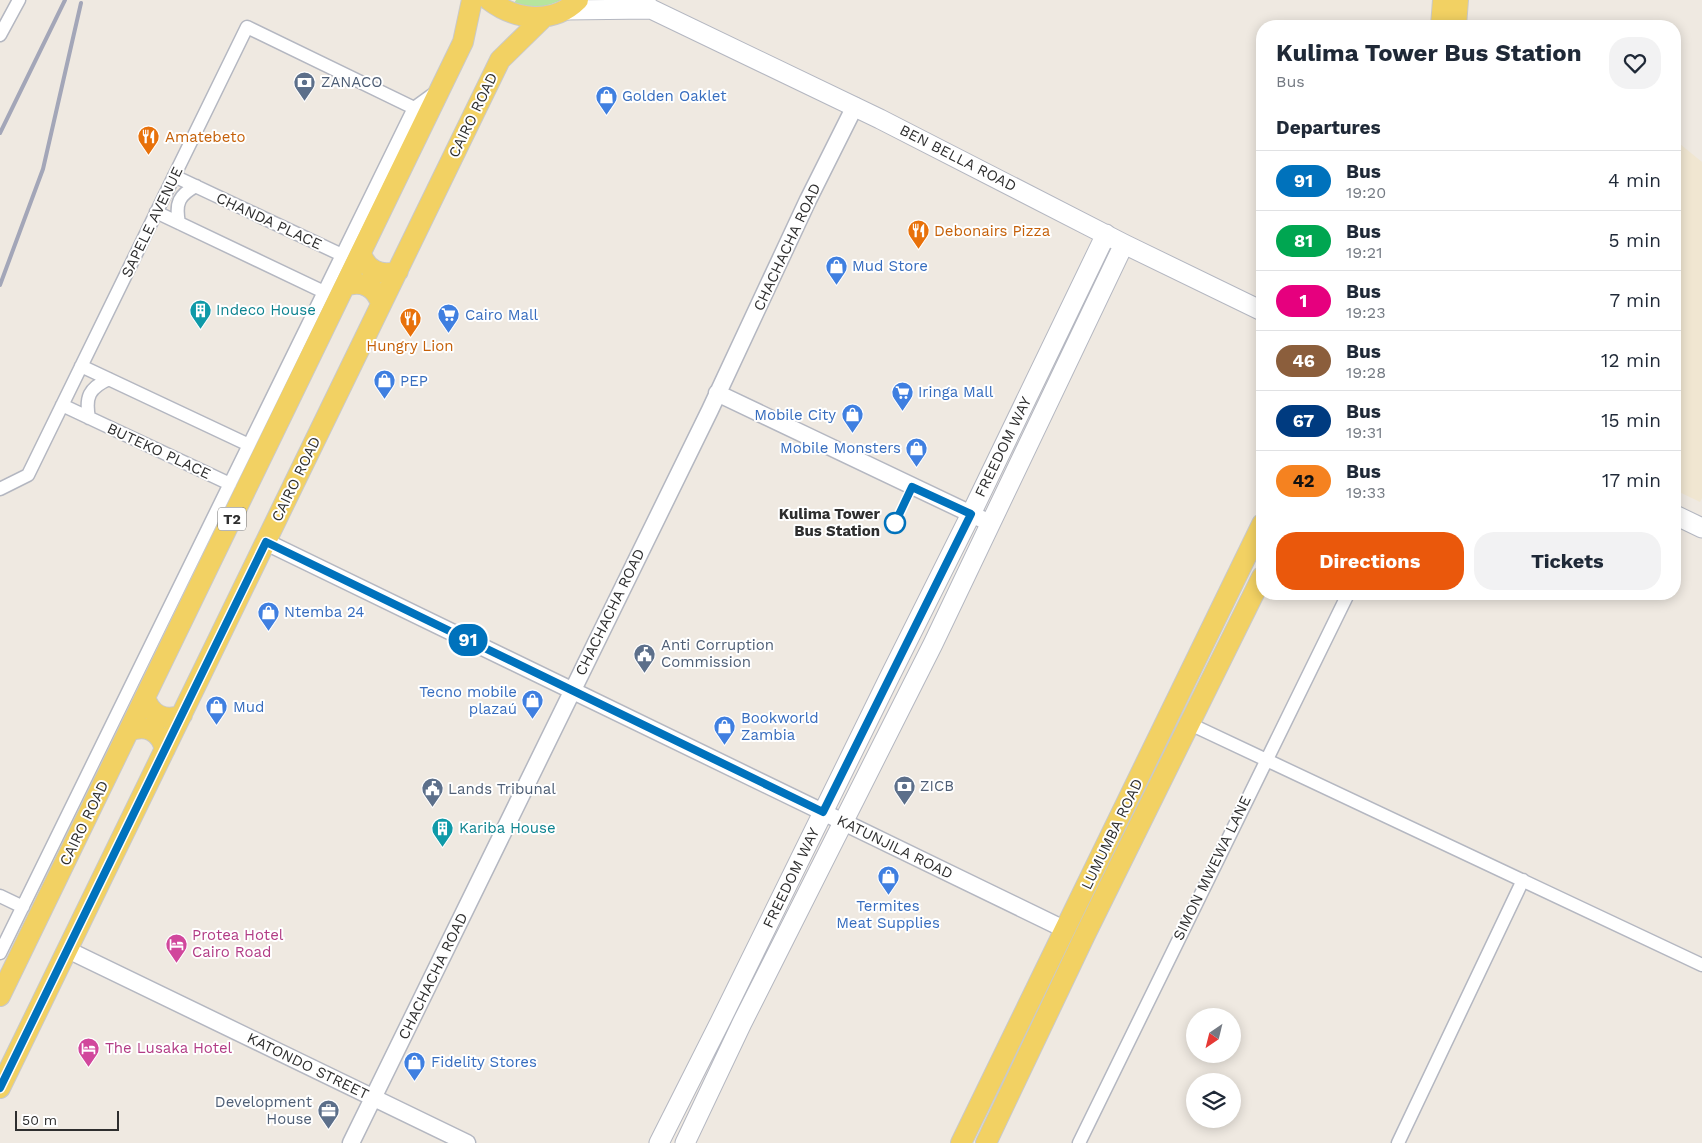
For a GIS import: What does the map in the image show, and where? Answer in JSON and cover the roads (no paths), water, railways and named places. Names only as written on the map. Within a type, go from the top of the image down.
[{"type":"main road","name":"CAIRO ROAD","points":[[2,984],[78,835],[145,697],[158,650],[290,400],[345,286],[352,254],[378,200],[441,89],[464,42],[472,0]]},
{"type":"main road","points":[[489,0],[510,13],[532,18],[544,17],[571,5]]},
{"type":"main road","points":[[1441,20],[1443,0]]},
{"type":"main road","points":[[1456,20],[1458,0]]},
{"type":"main road","name":"BEN BELLA ROAD","points":[[571,5],[646,4],[855,106],[1124,244],[1256,308]]},
{"type":"main road","name":"CAIRO ROAD","points":[[0,1088],[500,60],[544,17]]},
{"type":"main road","name":"FREEDOM WAY","points":[[659,1143],[971,514],[1106,234]]},
{"type":"main road","name":"FREEDOM WAY","points":[[685,1143],[742,1023],[933,644],[1124,244]]},
{"type":"main road","points":[[352,254],[374,271],[386,274],[398,270]]},
{"type":"main road","points":[[345,286],[356,283],[367,285],[376,293],[381,304]]},
{"type":"main road","points":[[1681,518],[1702,528]]},
{"type":"main road","name":"LUMUMBA ROAD","points":[[961,1143],[1256,536]]},
{"type":"main road","name":"LUMUMBA ROAD","points":[[986,1143],[1085,935],[1256,589]]},
{"type":"main road","points":[[911,634],[933,644]]},
{"type":"main road","points":[[145,697],[150,708],[158,715],[170,718],[182,715]]},
{"type":"main road","points":[[129,731],[140,728],[151,730],[160,737],[166,748]]},
{"type":"street","points":[[0,35],[19,0]]},
{"type":"street","name":"SAPELE AVENUE","points":[[0,489],[28,475],[247,26],[414,108]]},
{"type":"street","points":[[378,200],[414,108],[441,89]]},
{"type":"street","name":"CHACHACHA ROAD","points":[[351,1143],[855,106]]},
{"type":"street","name":"CHANDA PLACE","points":[[174,176],[352,254]]},
{"type":"street","points":[[179,223],[176,212],[179,200],[186,191],[196,186]]},
{"type":"street","points":[[156,212],[324,292]]},
{"type":"street","points":[[0,953],[3,940],[23,907],[56,839],[158,650],[230,484],[324,292],[352,254]]},
{"type":"street","points":[[81,366],[249,445]]},
{"type":"street","name":"BUTEKO PLACE","points":[[89,418],[86,405],[89,393],[98,384],[109,379]]},
{"type":"street","points":[[717,392],[990,523]]},
{"type":"street","points":[[270,403],[290,400]]},
{"type":"street","name":"BUTEKO PLACE","points":[[62,405],[230,484]]},
{"type":"street","name":"KATUNJILA ROAD","points":[[266,542],[1066,930]]},
{"type":"street","name":"SIMON MWEWA LANE","points":[[1078,1143],[1345,600]]},
{"type":"street","points":[[1190,724],[1702,965]]},
{"type":"street","points":[[56,839],[78,835]]},
{"type":"street","points":[[1398,1143],[1523,880]]},
{"type":"street","points":[[0,896],[23,907]]},
{"type":"street","name":"KATONDO STREET","points":[[68,950],[467,1143]]},
{"type":"railway","points":[[0,133],[65,0]]},
{"type":"railway","points":[[0,285],[43,169],[81,3]]},
{"type":"place","name":"ZANACO","points":[[305,101]]},
{"type":"place","name":"Golden Oaklet","points":[[606,115]]},
{"type":"place","name":"Amatebeto","points":[[149,156]]},
{"type":"place","name":"Debonairs Pizza","points":[[918,250]]},
{"type":"place","name":"Mud Store","points":[[836,285]]},
{"type":"place","name":"Indeco House","points":[[200,329]]},
{"type":"place","name":"Cairo Mall","points":[[449,334]]},
{"type":"place","name":"Hungry Lion","points":[[410,337]]},
{"type":"place","name":"PEP","points":[[384,400]]},
{"type":"place","name":"Iringa Mall","points":[[902,411]]},
{"type":"place","name":"Mobile City","points":[[852,434]]},
{"type":"place","name":"Mobile Monsters","points":[[917,467]]},
{"type":"place","name":"Kulima Tower Bus Station","points":[[895,523]]},
{"type":"place","name":"Ntemba 24","points":[[268,631]]},
{"type":"place","name":"Anti Corruption Commission","points":[[645,673]]},
{"type":"place","name":"Tecno mobile plazaú","points":[[533,720]]},
{"type":"place","name":"Mud","points":[[217,726]]},
{"type":"place","name":"Bookworld Zambia","points":[[725,746]]},
{"type":"place","name":"ZICB","points":[[904,805]]},
{"type":"place","name":"Lands Tribunal","points":[[432,808]]},
{"type":"place","name":"Kariba House","points":[[443,847]]},
{"type":"place","name":"Termites Meat Supplies","points":[[888,896]]},
{"type":"place","name":"Protea Hotel Cairo Road","points":[[176,963]]},
{"type":"place","name":"The Lusaka Hotel","points":[[89,1067]]},
{"type":"place","name":"Fidelity Stores","points":[[415,1081]]},
{"type":"place","name":"Development House","points":[[328,1130]]}]
